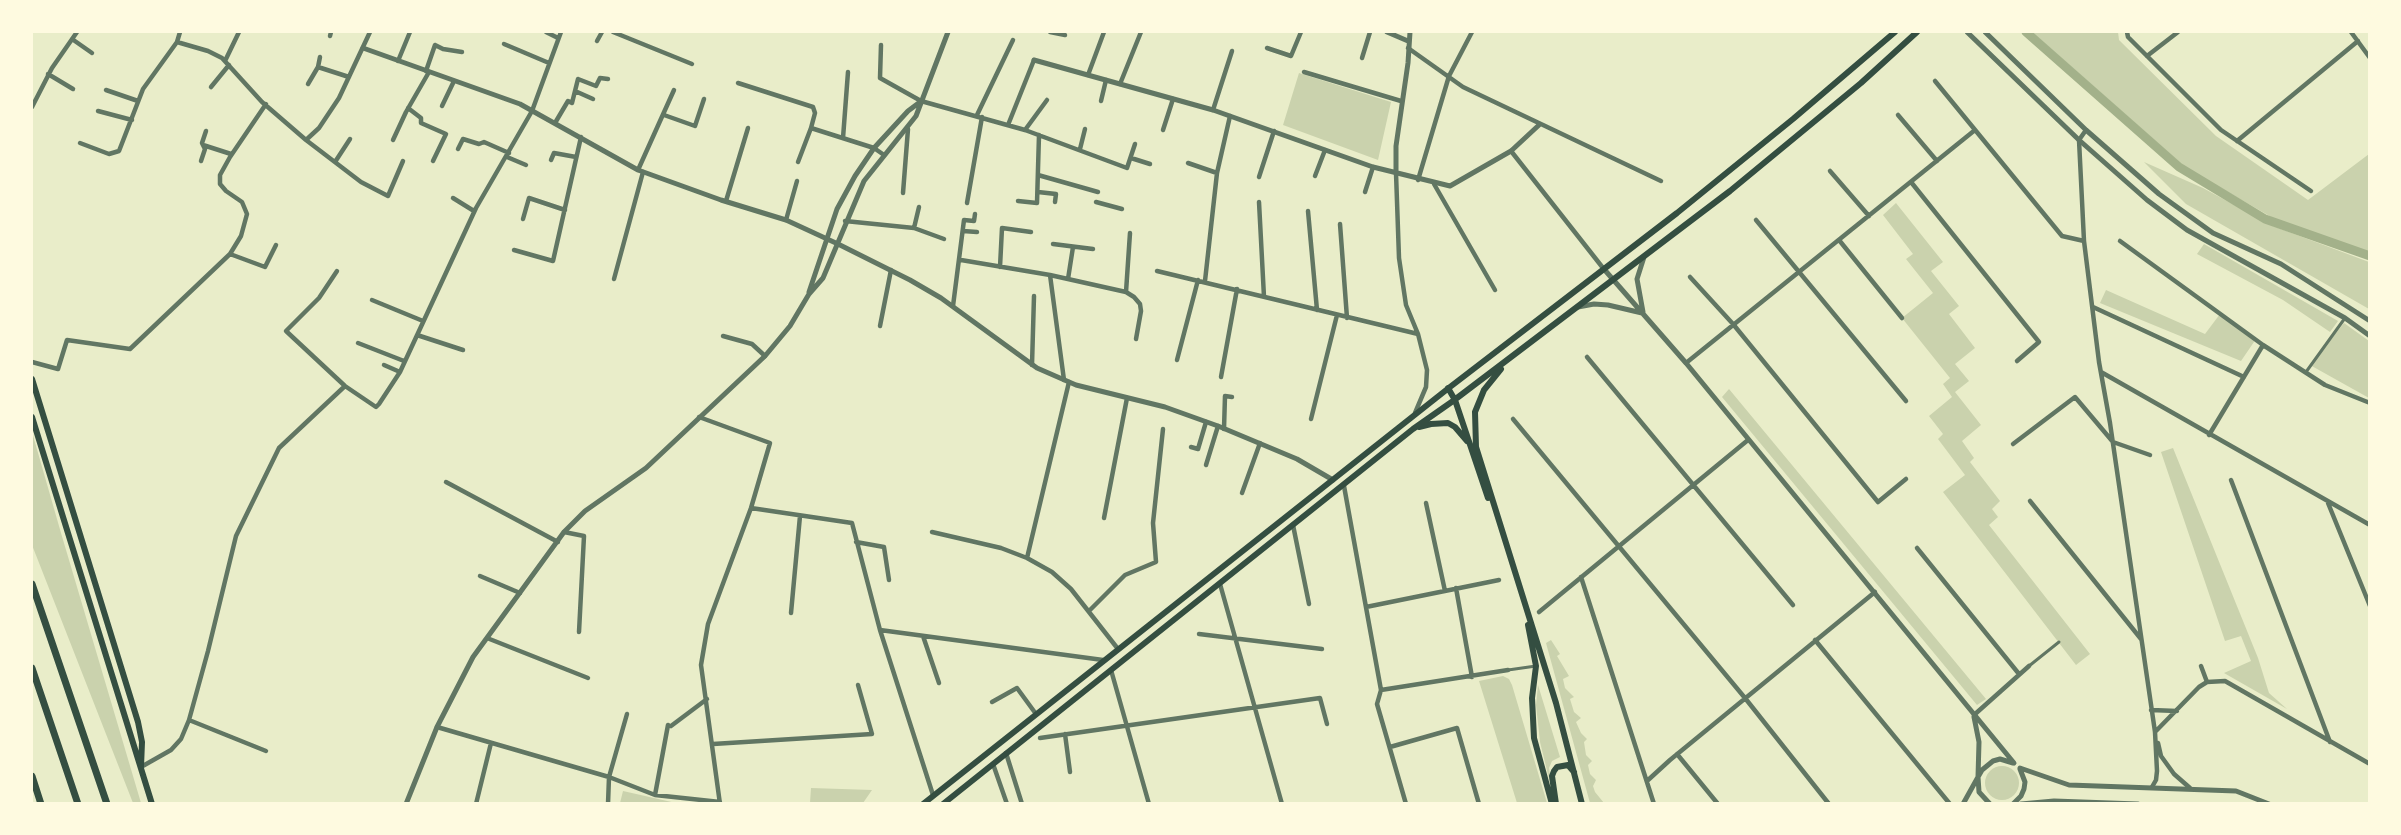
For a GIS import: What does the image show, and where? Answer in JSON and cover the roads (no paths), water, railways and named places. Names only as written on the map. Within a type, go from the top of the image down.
[{"type":"highway","points":[[32,584],[107,804]]},
{"type":"highway","points":[[32,668],[78,804]]},
{"type":"highway","points":[[32,776],[41,804]]},
{"type":"main road","points":[[923,804],[1448,388],[1677,213],[1894,32]]},
{"type":"main road","points":[[943,804],[1413,429],[1578,307],[1804,131],[1917,32]]},
{"type":"main road","points":[[1507,361],[1480,397],[1475,412],[1476,447],[1556,703],[1582,804]]},
{"type":"main road","points":[[32,379],[138,722],[142,742],[141,767]]},
{"type":"main road","points":[[1448,388],[1455,400],[1473,450],[1528,627],[1536,666],[1532,698],[1534,738],[1554,804]]},
{"type":"main road","points":[[32,417],[152,804]]},
{"type":"main road","points":[[1413,429],[1431,424],[1448,423],[1463,435],[1473,450]]},
{"type":"main road","points":[[1554,804],[1552,776],[1554,771],[1557,767],[1568,765],[1575,772]]},
{"type":"street","points":[[32,107],[48,74],[77,32]]},
{"type":"street","points":[[80,143],[109,154],[114,154],[119,150],[149,78],[177,42],[180,32]]},
{"type":"street","points":[[225,61],[239,32]]},
{"type":"street","points":[[306,140],[319,128],[350,77],[370,32]]},
{"type":"street","points":[[398,61],[410,32]]},
{"type":"street","points":[[546,32],[558,38]]},
{"type":"street","points":[[337,271],[320,298],[286,331],[345,386],[376,406],[379,405],[400,372],[474,211],[532,111],[561,32]]},
{"type":"street","points":[[597,41],[602,32]]},
{"type":"street","points":[[612,32],[692,64]]},
{"type":"street","points":[[406,804],[437,726],[473,657],[564,532],[585,511],[646,468],[765,356],[790,326],[809,294],[823,278],[864,181],[908,129],[916,116],[948,32]]},
{"type":"street","points":[[1050,32],[1065,35]]},
{"type":"street","points":[[1088,75],[1104,32]]},
{"type":"street","points":[[1120,84],[1141,32]]},
{"type":"street","points":[[1267,48],[1291,56],[1301,32]]},
{"type":"street","points":[[1362,58],[1370,32]]},
{"type":"street","points":[[1387,32],[1408,41]]},
{"type":"street","points":[[1410,32],[1408,63],[1401,101],[1396,173],[1399,258],[1406,305],[1418,334],[1427,370],[1426,387],[1414,416]]},
{"type":"street","points":[[1418,180],[1449,76],[1472,32]]},
{"type":"street","points":[[1967,32],[2079,140],[2147,200],[2187,230],[2345,318],[2370,336]]},
{"type":"street","points":[[1985,32],[2086,130],[2158,194],[2213,232],[2281,264],[2370,321]]},
{"type":"street","points":[[2127,32],[2128,37],[2221,130],[2311,191]]},
{"type":"street","points":[[2147,56],[2178,32]]},
{"type":"street","points":[[2351,32],[2370,58]]},
{"type":"street","points":[[72,39],[92,53]]},
{"type":"street","points":[[967,203],[980,116],[1013,40]]},
{"type":"street","points":[[177,42],[208,51],[225,61],[266,105],[306,140],[361,182],[388,196],[403,161]]},
{"type":"street","points":[[2237,141],[2358,42]]},
{"type":"street","points":[[504,44],[549,63]]},
{"type":"street","points":[[393,140],[428,71],[435,45],[443,50],[462,52]]},
{"type":"street","points":[[880,45],[880,78],[921,101],[1025,130],[1127,168],[1135,144]]},
{"type":"street","points":[[363,48],[520,104],[641,171],[786,220],[838,244],[891,270],[953,306],[1032,365],[1067,381],[1165,408],[1206,422],[1315,468],[1333,480]]},
{"type":"street","points":[[1408,48],[1463,87],[1539,125],[1662,181]]},
{"type":"street","points":[[1213,110],[1232,51]]},
{"type":"street","points":[[308,84],[318,67],[320,57]]},
{"type":"street","points":[[1008,125],[1034,60],[1213,110],[1372,167],[1434,184],[1450,186],[1511,152],[1539,125]]},
{"type":"street","points":[[211,87],[229,65]]},
{"type":"street","points":[[318,67],[350,77]]},
{"type":"street","points":[[843,138],[848,72]]},
{"type":"street","points":[[1304,72],[1401,101]]},
{"type":"street","points":[[48,74],[73,88]]},
{"type":"street","points":[[555,123],[568,101],[572,103],[578,79],[596,86],[600,78],[608,79]]},
{"type":"street","points":[[1101,100],[1106,80]]},
{"type":"street","points":[[442,106],[454,81]]},
{"type":"street","points":[[1935,81],[2062,236],[2084,241]]},
{"type":"street","points":[[738,83],[813,107],[815,113],[811,128],[798,162]]},
{"type":"street","points":[[106,90],[138,101]]},
{"type":"street","points":[[614,279],[641,171],[674,90]]},
{"type":"street","points":[[575,91],[593,99]]},
{"type":"street","points":[[664,115],[695,126],[704,99]]},
{"type":"street","points":[[1163,130],[1173,99]]},
{"type":"street","points":[[1025,130],[1047,100]]},
{"type":"street","points":[[809,294],[837,209],[855,176],[874,148],[908,111],[921,101]]},
{"type":"street","points":[[32,362],[58,369],[67,340],[130,349],[230,254],[241,236],[247,214],[242,202],[220,184],[220,175],[231,154],[266,105]]},
{"type":"street","points":[[407,110],[421,118],[421,123],[446,134],[433,161]]},
{"type":"street","points":[[98,111],[132,120]]},
{"type":"street","points":[[1898,115],[1937,161]]},
{"type":"street","points":[[1205,281],[1217,173],[1230,116]]},
{"type":"street","points":[[726,201],[748,128]]},
{"type":"street","points":[[811,128],[874,148],[884,155]]},
{"type":"street","points":[[903,193],[908,129]]},
{"type":"street","points":[[1080,149],[1085,129]]},
{"type":"street","points":[[1686,363],[1975,130]]},
{"type":"street","points":[[2086,130],[2079,140],[2084,241],[2151,710],[2161,756],[2174,774],[2190,788]]},
{"type":"street","points":[[201,161],[205,149],[203,145],[206,131]]},
{"type":"street","points":[[1259,177],[1274,131]]},
{"type":"street","points":[[1018,201],[1037,202],[1039,135]]},
{"type":"street","points":[[514,250],[553,261],[580,137]]},
{"type":"street","points":[[335,162],[350,139]]},
{"type":"street","points":[[458,149],[463,139],[479,144],[484,142],[526,165]]},
{"type":"street","points":[[203,145],[231,154]]},
{"type":"street","points":[[1315,176],[1325,150]]},
{"type":"street","points":[[1511,152],[1612,280],[1686,363],[2014,763],[2020,768],[2069,785],[2236,791],[2269,804]]},
{"type":"street","points":[[551,160],[554,153],[576,157]]},
{"type":"street","points":[[1131,158],[1150,164]]},
{"type":"street","points":[[1188,163],[1217,173]]},
{"type":"street","points":[[1365,192],[1372,167]]},
{"type":"street","points":[[1830,171],[1869,216]]},
{"type":"street","points":[[1038,175],[1098,192]]},
{"type":"street","points":[[786,220],[797,182]]},
{"type":"street","points":[[1911,183],[2038,342],[2016,361]]},
{"type":"street","points":[[1434,184],[1495,290]]},
{"type":"street","points":[[1038,192],[1056,194],[1055,202]]},
{"type":"street","points":[[453,198],[474,211]]},
{"type":"street","points":[[523,219],[529,198],[565,210]]},
{"type":"street","points":[[1096,202],[1122,209]]},
{"type":"street","points":[[1259,202],[1264,297]]},
{"type":"street","points":[[914,228],[919,207]]},
{"type":"street","points":[[1308,211],[1317,310]]},
{"type":"street","points":[[953,306],[961,260],[964,220],[974,220],[975,214]]},
{"type":"street","points":[[1756,220],[1906,401]]},
{"type":"street","points":[[846,221],[914,228],[944,239]]},
{"type":"street","points":[[1340,224],[1347,318]]},
{"type":"street","points":[[1000,267],[1002,228],[1031,232]]},
{"type":"street","points":[[963,231],[977,232]]},
{"type":"street","points":[[1126,292],[1130,233]]},
{"type":"street","points":[[1839,240],[1902,318]]},
{"type":"street","points":[[2120,242],[2263,345],[2325,385],[2370,403]]},
{"type":"street","points":[[1053,244],[1093,249]]},
{"type":"street","points":[[230,254],[265,267],[276,245]]},
{"type":"street","points":[[1068,279],[1072,247]]},
{"type":"street","points":[[1643,314],[1637,279],[1646,255]]},
{"type":"street","points":[[961,260],[1050,275],[1126,292],[1140,304],[1136,339]]},
{"type":"street","points":[[880,326],[891,270]]},
{"type":"street","points":[[1157,271],[1418,334]]},
{"type":"street","points":[[1027,558],[1067,381],[1050,275]]},
{"type":"street","points":[[1690,277],[1733,324],[1878,502],[1906,479]]},
{"type":"street","points":[[1177,360],[1198,280]]},
{"type":"street","points":[[1221,377],[1237,289]]},
{"type":"street","points":[[1032,365],[1034,297]]},
{"type":"street","points":[[372,300],[423,321]]},
{"type":"street","points":[[1578,307],[1594,304],[1608,305],[1643,314]]},
{"type":"street","points":[[2093,307],[2244,377]]},
{"type":"street","points":[[1311,419],[1337,315]]},
{"type":"street","points":[[2306,372],[2345,318]]},
{"type":"street","points":[[417,335],[463,350]]},
{"type":"street","points":[[723,336],[752,344],[765,356]]},
{"type":"street","points":[[358,343],[404,362]]},
{"type":"street","points":[[2209,435],[2263,345]]},
{"type":"street","points":[[1587,357],[1793,605]]},
{"type":"street","points":[[384,365],[400,372]]},
{"type":"street","points":[[2101,372],[2370,525]]},
{"type":"street","points":[[141,767],[171,750],[181,739],[189,720],[236,536],[279,448],[345,386]]},
{"type":"street","points":[[1206,465],[1221,428],[1225,396],[1232,397]]},
{"type":"street","points":[[2013,444],[2075,397],[2113,442],[2150,455]]},
{"type":"street","points":[[1104,518],[1127,398]]},
{"type":"street","points":[[437,726],[609,777],[655,795],[720,803],[701,665],[708,624],[751,508],[770,443],[699,417]]},
{"type":"street","points":[[1513,418],[1745,698],[1829,804]]},
{"type":"street","points":[[1191,447],[1198,449],[1206,422]]},
{"type":"street","points":[[1089,611],[1125,575],[1156,562],[1153,523],[1163,429]]},
{"type":"street","points":[[1539,612],[1748,440]]},
{"type":"street","points":[[1242,492],[1260,443]]},
{"type":"street","points":[[2231,480],[2330,742]]},
{"type":"street","points":[[446,482],[558,542]]},
{"type":"street","points":[[1344,486],[1381,690],[1377,704],[1406,804]]},
{"type":"street","points":[[2030,501],[2142,640]]},
{"type":"street","points":[[2328,501],[2370,606]]},
{"type":"street","points":[[1426,503],[1445,591]]},
{"type":"street","points":[[751,508],[852,523],[880,630],[933,795]]},
{"type":"street","points":[[791,613],[800,516]]},
{"type":"street","points":[[1293,525],[1309,604]]},
{"type":"street","points":[[564,532],[584,536],[579,632]]},
{"type":"street","points":[[932,532],[1001,548],[1027,558],[1052,573],[1071,590],[1118,649]]},
{"type":"street","points":[[856,542],[884,548],[889,580]]},
{"type":"street","points":[[1917,548],[2019,674]]},
{"type":"street","points":[[480,576],[520,594]]},
{"type":"street","points":[[1581,577],[1654,804]]},
{"type":"street","points":[[1366,607],[1499,580]]},
{"type":"street","points":[[1220,584],[1282,804]]},
{"type":"street","points":[[1456,588],[1472,677]]},
{"type":"street","points":[[1647,781],[1875,592]]},
{"type":"street","points":[[880,630],[1103,660]]},
{"type":"street","points":[[1199,634],[1322,649]]},
{"type":"street","points":[[923,636],[939,683]]},
{"type":"street","points":[[487,638],[588,678]]},
{"type":"street","points":[[1815,640],[1950,804]]},
{"type":"street","points":[[1974,716],[2019,674],[2059,642]]},
{"type":"street","points":[[1381,690],[1536,666]]},
{"type":"street","points":[[2201,666],[2207,682]]},
{"type":"street","points":[[1111,670],[1149,804]]},
{"type":"street","points":[[2152,787],[2156,780],[2155,732],[2199,687],[2207,682],[2225,681],[2370,764]]},
{"type":"street","points":[[713,744],[872,734],[858,686]]},
{"type":"street","points":[[992,702],[1017,688],[1036,714]]},
{"type":"street","points":[[1040,738],[1320,698],[1327,724]]},
{"type":"street","points":[[655,795],[670,726],[707,699]]},
{"type":"street","points":[[2151,710],[2177,711]]},
{"type":"street","points":[[608,804],[609,777],[627,714]]},
{"type":"street","points":[[1974,716],[1979,742],[1979,792],[1990,804]]},
{"type":"street","points":[[189,720],[266,751]]},
{"type":"street","points":[[1390,747],[1457,728],[1479,804]]},
{"type":"street","points":[[1065,734],[1070,772]]},
{"type":"street","points":[[476,804],[490,743]]},
{"type":"street","points":[[1006,753],[1022,804]]},
{"type":"street","points":[[1677,754],[1718,804]]},
{"type":"street","points":[[1963,804],[1986,765],[2000,759],[2014,763]]},
{"type":"street","points":[[993,764],[1007,804]]},
{"type":"street","points":[[2013,804],[2024,789],[2025,782],[2020,768]]},
{"type":"street","points":[[2021,804],[2054,801],[2138,804]]},
{"type":"waterway","points":[[2026,32],[2179,167],[2265,219],[2370,256]]}]
